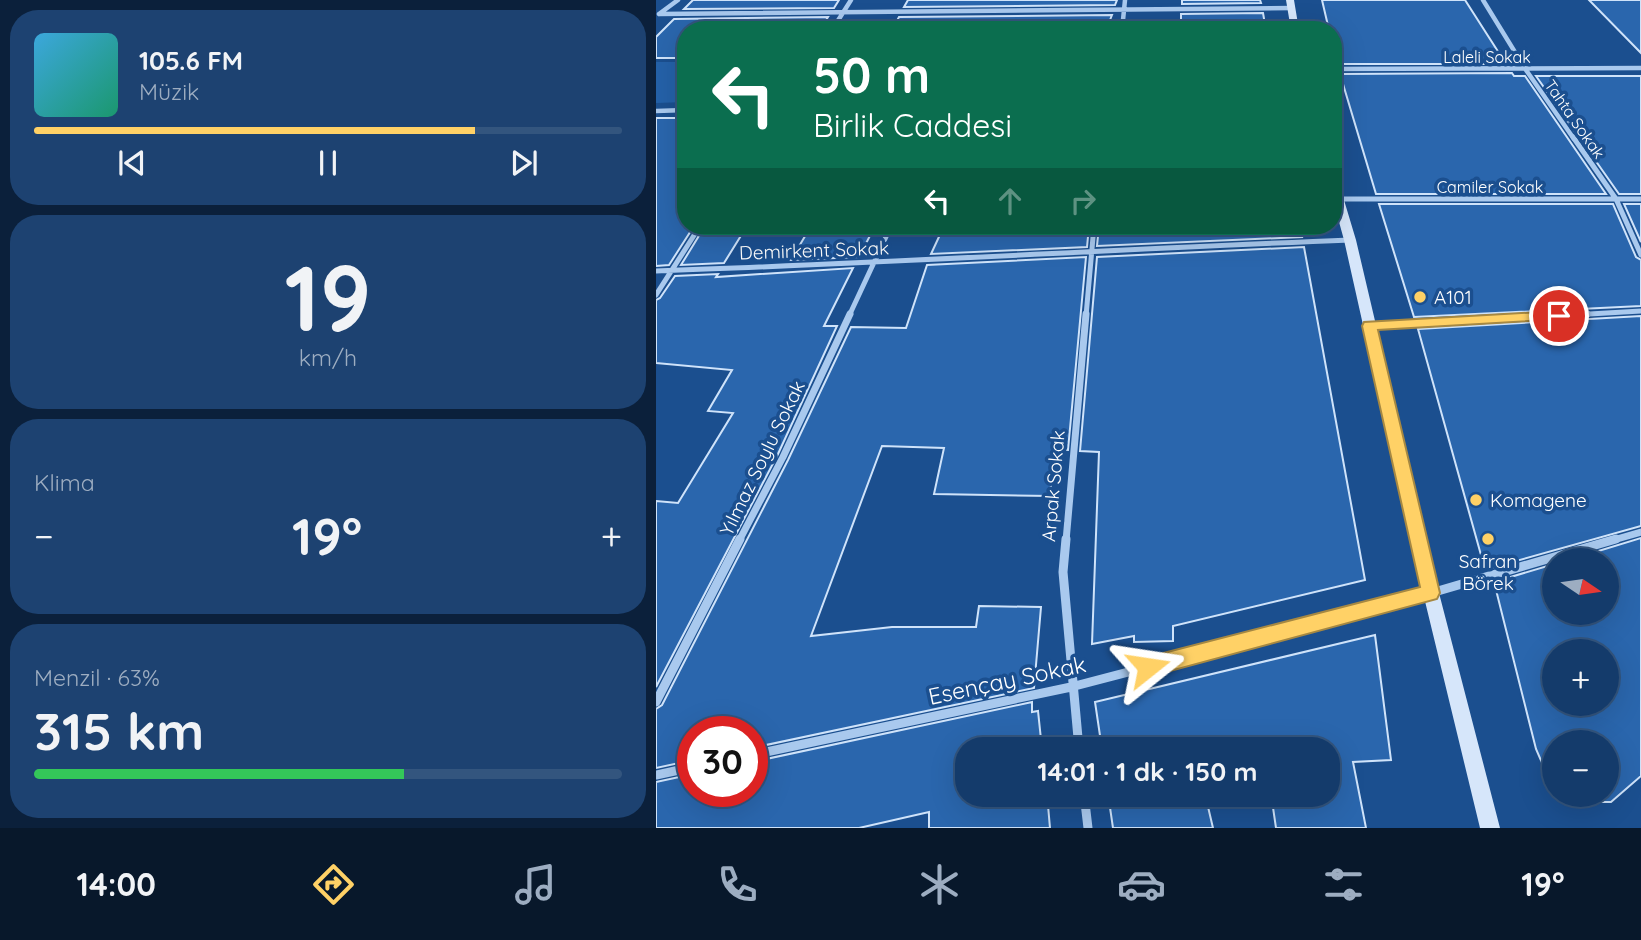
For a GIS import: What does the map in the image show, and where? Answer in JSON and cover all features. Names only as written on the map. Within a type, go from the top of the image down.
[{"type":"main road","points":[[1342,210],[1431,593],[1490,828]]},
{"type":"street","points":[[657,15],[678,0]]},
{"type":"street","points":[[838,21],[851,0]]},
{"type":"street","points":[[1123,21],[1125,0]]},
{"type":"street","name":"Tahta Sokak","points":[[1483,0],[1526,70],[1616,200],[1641,255]]},
{"type":"street","points":[[657,15],[1124,10],[1291,4]]},
{"type":"street","name":"Laleli Sokak","points":[[1342,69],[1641,68]]},
{"type":"street","points":[[656,111],[677,110]]},
{"type":"street","name":"Camiler Sokak","points":[[1342,199],[1641,199]]},
{"type":"street","points":[[656,295],[694,235]]},
{"type":"street","name":"Yılmaz Soylu Sokak","points":[[656,702],[783,457],[886,235]]},
{"type":"street","name":"Arpak Sokak","points":[[1077,737],[1063,572],[1093,235]]},
{"type":"street","name":"Demirkent Sokak","points":[[656,271],[871,264],[1091,250],[1350,240]]},
{"type":"street","points":[[1369,326],[1641,311]]},
{"type":"street","name":"Esençay Sokak","points":[[768,752],[1071,687],[1431,593],[1641,532]]},
{"type":"street","points":[[656,775],[677,770]]},
{"type":"street","points":[[1086,807],[1088,828]]},
{"type":"shaded area","points":[[656,62],[677,62],[677,102],[656,103]]},
{"type":"building","points":[[693,0],[839,0],[834,8],[684,9]]},
{"type":"building","points":[[908,0],[1117,0],[1115,5],[904,7]]},
{"type":"building","points":[[1182,0],[1260,0],[1261,3],[1182,4]]},
{"type":"building","points":[[1322,0],[1465,0],[1506,64],[1342,64],[1342,21],[1327,21]]},
{"type":"building","points":[[1589,0],[1641,0],[1641,53]]},
{"type":"building","points":[[1263,13],[1264,21],[1181,21],[1181,14]]},
{"type":"building","points":[[1112,15],[1110,21],[897,21],[899,17]]},
{"type":"building","points":[[828,17],[826,21],[677,21],[677,58],[656,58],[656,37],[674,19]]},
{"type":"building","points":[[1512,73],[1514,76],[1525,76],[1606,194],[1376,194],[1342,74]]},
{"type":"building","points":[[1536,76],[1641,76],[1641,194],[1619,194]]},
{"type":"building","points":[[656,118],[677,118],[677,235],[688,235],[669,265],[656,266]]},
{"type":"building","points":[[1379,204],[1613,204],[1636,257],[1641,260],[1641,306],[1414,317]]},
{"type":"building","points":[[1624,204],[1641,204],[1641,242]]},
{"type":"building","points":[[699,235],[741,235],[724,263],[681,265]]},
{"type":"building","points":[[806,235],[870,235],[859,257],[791,260]]},
{"type":"building","points":[[940,235],[1088,235],[1087,247],[931,254]]},
{"type":"building","points":[[1098,235],[1302,237],[1097,246]]},
{"type":"building","points":[[1304,247],[1365,580],[1173,626],[1173,641],[1134,642],[1134,636],[1092,644],[1099,452],[1080,451],[1097,257]]},
{"type":"building","points":[[1086,257],[1068,450],[1054,449],[1050,496],[934,494],[944,448],[882,446],[811,636],[892,627],[976,627],[979,606],[1041,607],[1034,688],[768,745],[768,716],[677,716],[677,763],[656,768],[656,709],[662,705],[788,460],[851,327],[906,328],[927,265]]},
{"type":"building","points":[[853,268],[824,326],[837,326],[778,454],[656,687],[656,501],[678,503],[733,413],[708,411],[732,370],[656,363],[656,300],[675,276],[718,274],[716,277]]},
{"type":"building","points":[[1641,316],[1641,526],[1562,548],[1542,548],[1542,554],[1491,568],[1487,555],[1481,555],[1418,329]]},
{"type":"building","points":[[1641,538],[1641,776],[1619,795],[1619,730],[1542,730],[1542,763],[1536,749],[1494,582],[1542,568],[1542,625],[1619,625],[1619,548],[1608,548]]},
{"type":"building","points":[[1375,635],[1391,760],[1353,762],[1366,828],[1276,828],[1273,807],[1340,807],[1340,737],[1100,737],[1095,702]]},
{"type":"building","points":[[1032,702],[1032,712],[1038,711],[1041,737],[955,737],[955,807],[1048,807],[1050,828],[929,828],[929,812],[859,828],[656,828],[656,782],[677,777],[677,807],[768,807],[768,759]]},
{"type":"building","points":[[1110,807],[1208,807],[1213,828],[1113,828]]},
{"type":"place","name":"A101","points":[[1420,297]]},
{"type":"place","name":"Komagene","points":[[1476,500]]},
{"type":"place","name":"Safran Börek","points":[[1488,539]]},
{"type":"route","points":[[1148,667],[1431,593],[1369,326],[1559,316]]}]
